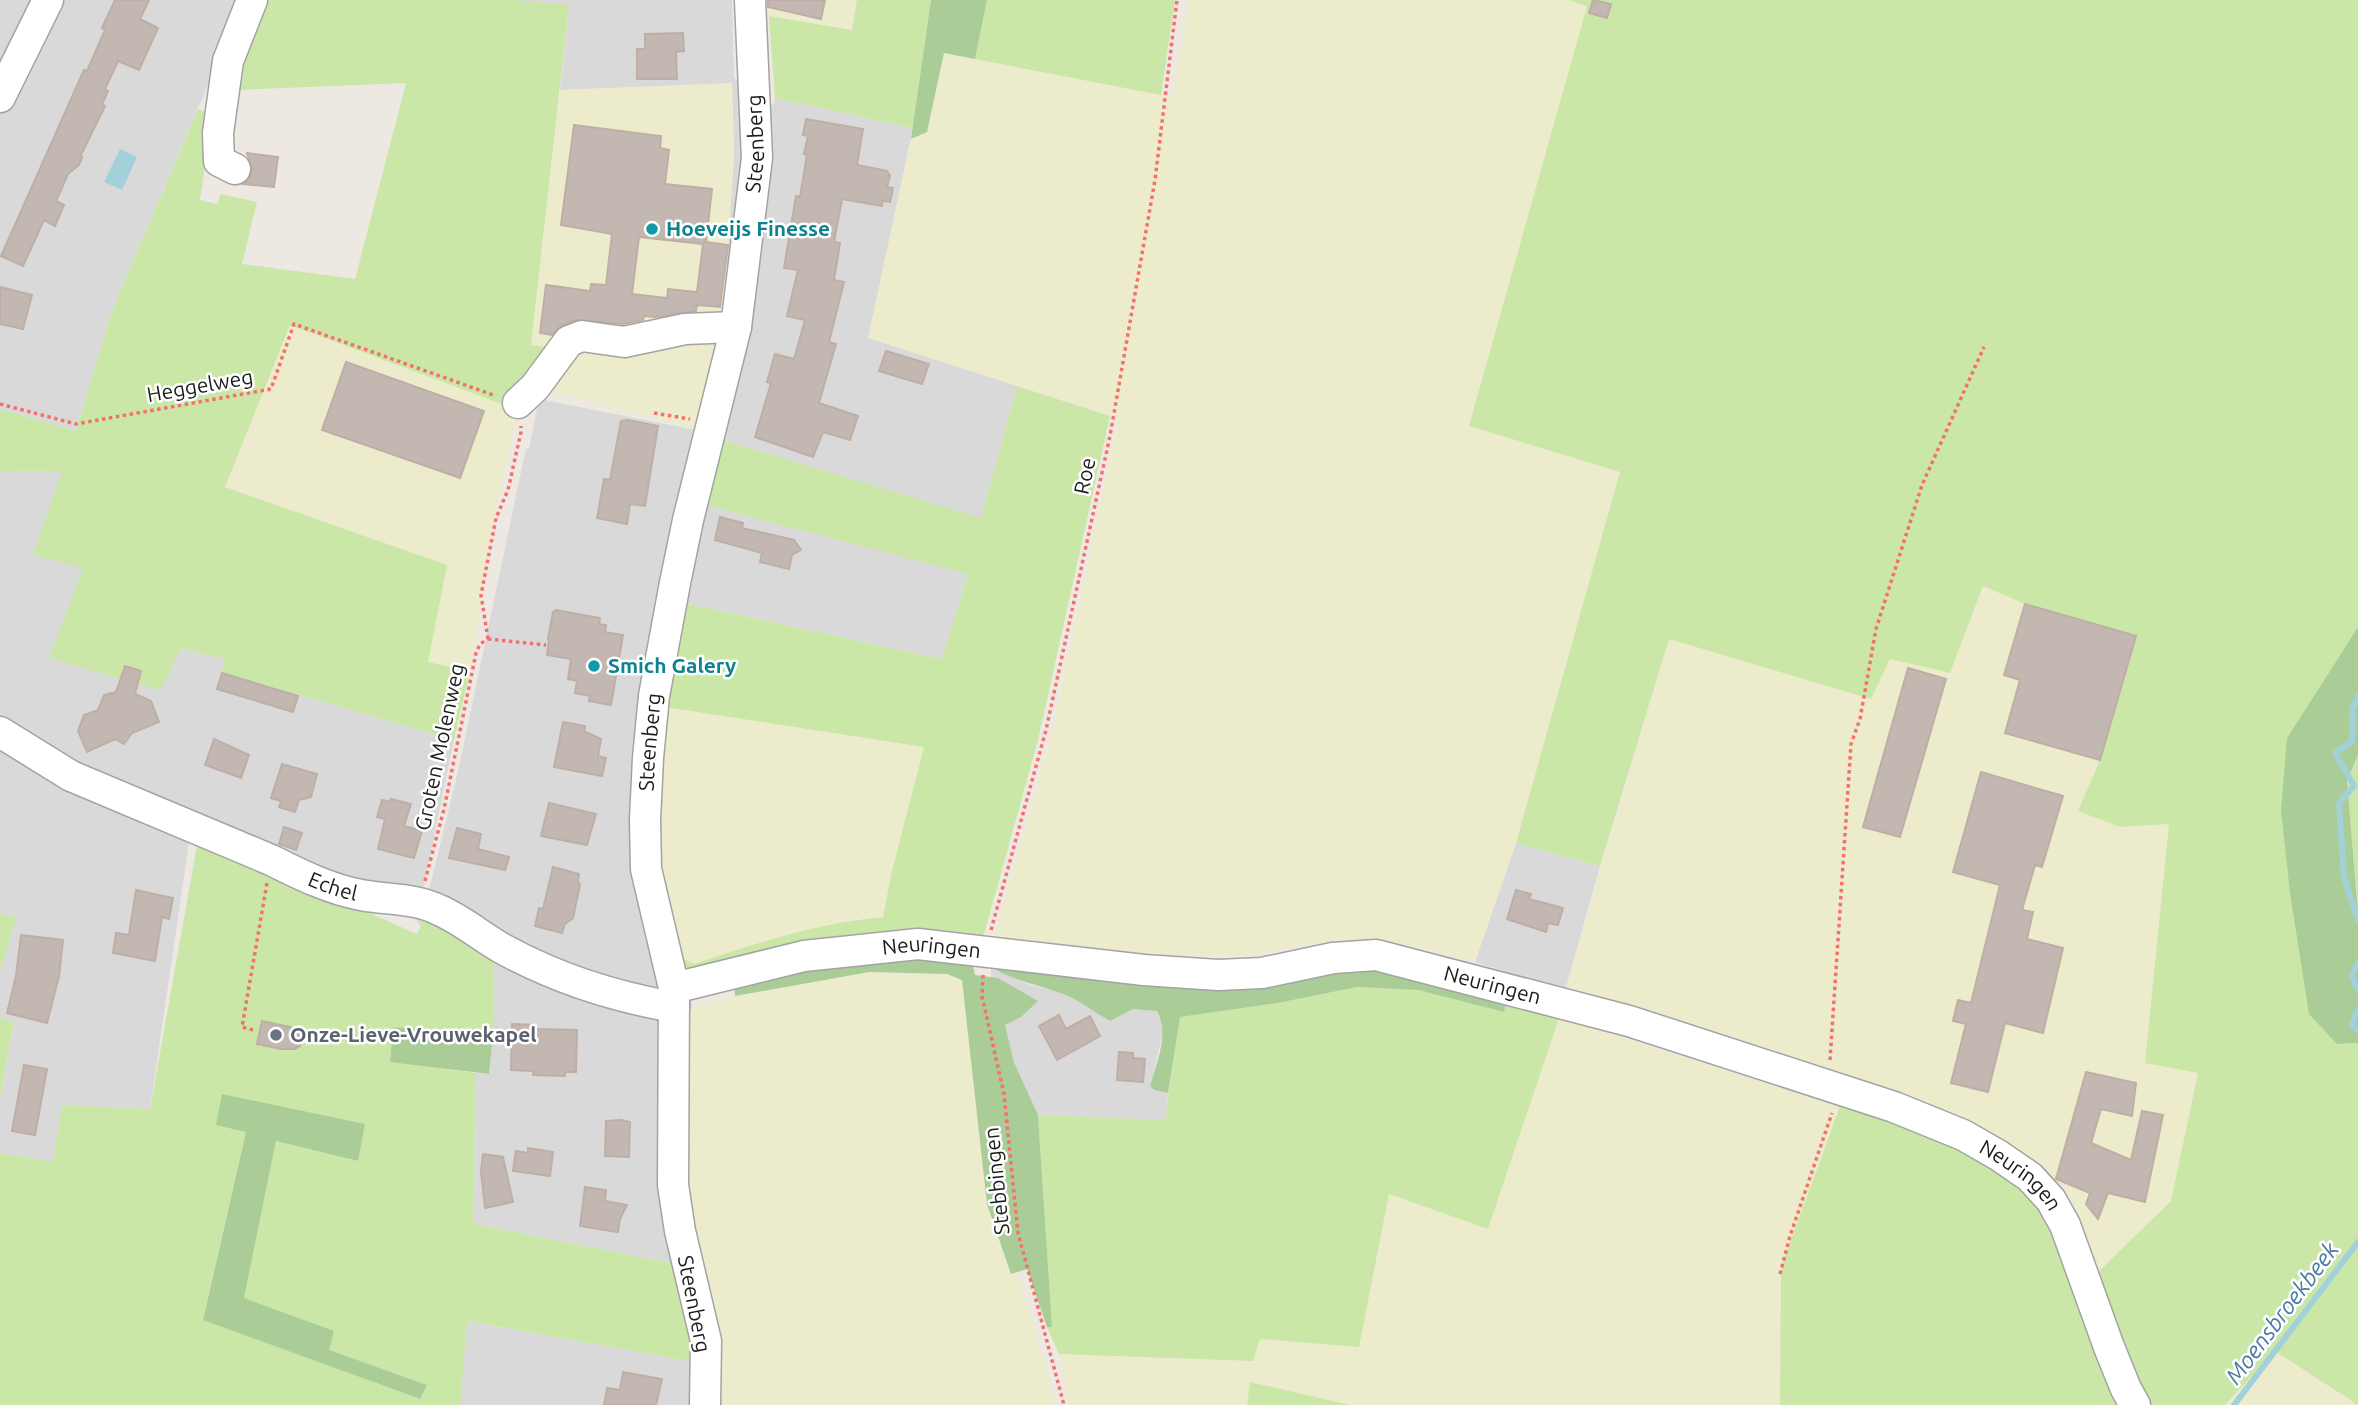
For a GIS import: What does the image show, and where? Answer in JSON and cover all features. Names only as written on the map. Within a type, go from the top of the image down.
[{"type":"street","points":[[0,97],[48,0]]},
{"type":"street","points":[[235,169],[219,161],[218,133],[228,61],[252,0]]},
{"type":"street","name":"Steenberg","points":[[705,1405],[706,1341],[680,1231],[673,1185],[674,998],[646,869],[645,820],[654,696],[675,583],[736,327],[757,158],[750,0]]},
{"type":"street","points":[[518,403],[535,387],[569,341],[582,336],[624,342],[685,329],[736,327]]},
{"type":"street","name":"Echel","points":[[0,732],[71,776],[297,873],[343,891],[439,909],[502,948],[547,971],[644,1002],[674,998]]},
{"type":"street","name":"Neuringen","points":[[674,998],[804,956],[918,944],[1144,970],[1217,975],[1262,972],[1333,958],[1376,954],[1629,1021],[1894,1107],[1963,1135],[1998,1154],[2029,1177],[2051,1200],[2065,1225],[2109,1347],[2135,1405]]},
{"type":"path","name":"Roe","points":[[985,951],[1046,730],[1110,436],[1155,180],[1177,0]]},
{"type":"path","name":"Heggelweg","points":[[0,404],[76,424],[271,389],[295,324],[518,403]]},
{"type":"path","points":[[1780,1274],[1834,1089],[1851,744],[1860,719],[1877,629],[1913,511],[1984,347]]},
{"type":"path","points":[[518,403],[522,432],[508,490],[496,517],[481,595],[488,639],[546,645]]},
{"type":"path","points":[[654,413],[713,423]]},
{"type":"path","name":"Groten Molenweg","points":[[419,904],[444,808],[476,653],[480,644],[488,639]]},
{"type":"path","points":[[253,1030],[242,1027],[271,860]]},
{"type":"path","name":"Stebbingen","points":[[985,951],[982,996],[1004,1094],[1018,1233],[1064,1405]]},
{"type":"shaded area","points":[[0,0],[244,0],[111,313],[76,431],[0,409]]},
{"type":"shaded area","points":[[515,0],[732,0],[734,78],[773,106],[775,98],[913,128],[869,338],[1017,386],[981,519],[722,440],[705,505],[968,573],[943,659],[679,602],[692,1008],[686,1014],[677,1264],[474,1224],[475,1073],[489,1074],[493,1036],[454,928],[420,926],[397,889],[358,879],[355,887],[92,775],[0,721],[0,472],[62,471],[83,568],[161,689],[179,649],[225,659],[222,672],[454,740],[422,895],[428,895],[459,767],[526,448],[529,449],[539,399],[701,431],[721,354],[734,155],[732,84],[560,90],[569,6]]},
{"type":"shaded area","points":[[0,746],[114,810],[189,842],[150,1109],[63,1105],[53,1162],[0,1153],[0,1099],[14,1023],[0,1018],[0,971],[15,917],[0,914]]},
{"type":"shaded area","points":[[1516,843],[1600,866],[1565,991],[1475,962]]},
{"type":"shaded area","points":[[991,967],[1027,984],[1058,992],[1081,1002],[1109,1021],[1133,1009],[1157,1011],[1163,1032],[1150,1086],[1154,1090],[1168,1093],[1165,1120],[1038,1115],[1014,1062],[1004,1024],[1021,1017],[991,977]]},
{"type":"shaded area","points":[[466,1321],[694,1362],[695,1405],[460,1405]]},
{"type":"green space","points":[[267,0],[515,0],[569,5],[531,345],[554,348],[507,406],[290,325],[225,487],[447,565],[428,662],[470,671],[454,740],[221,672],[225,659],[180,649],[161,690],[49,658],[83,568],[33,555],[62,471],[0,472],[0,409],[76,431],[111,313],[198,109],[213,115],[200,200],[217,204],[221,194],[257,202],[242,264],[355,279],[406,83],[237,90],[240,63]]},
{"type":"green space","points":[[766,0],[857,0],[852,31],[769,16]]},
{"type":"green space","points":[[857,0],[931,0],[913,128],[775,98],[769,16],[852,30]]},
{"type":"green space","points":[[931,0],[987,0],[975,59],[944,53],[927,132],[911,139]]},
{"type":"green space","points":[[987,0],[1175,0],[1161,95],[975,59]]},
{"type":"green space","points":[[1189,0],[1568,0],[1588,6],[1469,426],[1620,472],[1516,843],[1475,962],[1409,945],[1333,940],[1251,955],[1179,956],[994,939],[1053,729],[1118,418],[868,338],[911,139],[927,131],[944,53],[1172,97]]},
{"type":"green space","points":[[1568,0],[2358,0],[2358,627],[2287,738],[2337,1044],[2358,1043],[2358,1405],[2275,1351],[2225,1405],[2147,1405],[2095,1275],[2171,1201],[2198,1073],[2145,1063],[2169,824],[2120,827],[2078,811],[2100,760],[2136,636],[2025,604],[1983,586],[1950,673],[1890,659],[1871,699],[1669,639],[1600,866],[1516,843],[1620,472],[1469,426],[1587,6]]},
{"type":"green space","points":[[732,83],[734,155],[721,354],[701,431],[532,386],[515,427],[494,514],[470,671],[428,662],[224,488],[290,325],[508,406],[553,348],[531,345],[560,90]]},
{"type":"green space","points":[[1017,386],[1110,416],[1038,740],[983,938],[691,969],[677,960],[673,930],[684,959],[694,964],[811,929],[883,917],[924,747],[665,707],[679,602],[942,659],[968,574],[705,505],[722,440],[981,518]]},
{"type":"green space","points":[[1982,586],[2025,604],[2136,636],[2100,760],[2079,810],[2120,827],[2169,824],[2145,1062],[2198,1072],[2171,1201],[2095,1275],[2036,1170],[1565,991],[1669,638],[1871,699],[1890,659],[1950,672]]},
{"type":"green space","points":[[2358,627],[2358,755],[2347,780],[2358,914],[2358,1043],[2337,1044],[2309,1014],[2290,893],[2281,810],[2287,738]]},
{"type":"green space","points":[[665,707],[924,747],[883,917],[850,920],[694,964],[684,960],[673,930],[656,843]]},
{"type":"green space","points":[[2358,755],[2358,914],[2347,780]]},
{"type":"green space","points":[[208,841],[417,934],[426,913],[493,955],[493,1036],[393,1027],[390,1061],[475,1073],[474,1224],[677,1264],[694,1362],[467,1321],[460,1405],[0,1405],[0,1153],[53,1162],[62,1105],[150,1109],[197,845]],"holes":[[[364,1124],[358,1161],[276,1141],[244,1298],[334,1332],[328,1350],[426,1385],[419,1399],[203,1319],[246,1131]]]},
{"type":"green space","points":[[0,914],[16,917],[0,971]]},
{"type":"green space","points":[[896,954],[972,961],[975,975],[998,978],[1038,1001],[1021,1017],[1005,1025],[1014,1062],[1038,1115],[1052,1327],[1047,1327],[1027,1269],[1011,1274],[987,1204],[962,980],[947,974],[869,972],[735,996],[734,985]]},
{"type":"green space","points":[[991,967],[1372,969],[1507,1000],[1504,1012],[1418,990],[1357,987],[1278,1003],[1180,1017],[1168,1093],[1154,1090],[1150,1086],[1162,1039],[1161,1020],[1157,1011],[1133,1009],[1110,1021],[1071,998],[1015,979]]},
{"type":"green space","points":[[869,972],[947,974],[962,980],[987,1204],[1011,1274],[1017,1272],[1055,1405],[713,1405],[687,1230],[686,1014],[692,1008],[735,996]]},
{"type":"green space","points":[[1357,987],[1418,990],[1504,1012],[1507,1000],[1559,1018],[1488,1229],[1389,1194],[1359,1347],[1260,1339],[1253,1361],[1059,1354],[1047,1327],[1052,1327],[1038,1115],[1165,1120],[1179,1017],[1278,1003]]},
{"type":"green space","points":[[0,1018],[14,1022],[0,1099]]},
{"type":"green space","points":[[1559,1018],[1840,1106],[1781,1267],[1780,1405],[1350,1405],[1251,1382],[1247,1405],[1069,1405],[1059,1354],[1253,1361],[1259,1339],[1359,1347],[1389,1194],[1488,1229]]},
{"type":"green space","points":[[393,1027],[493,1036],[489,1074],[390,1062]]},
{"type":"green space","points":[[222,1094],[365,1124],[358,1161],[276,1141],[244,1298],[334,1331],[329,1350],[427,1385],[420,1399],[203,1320],[246,1132],[216,1125]]},
{"type":"green space","points":[[1840,1106],[1901,1125],[1959,1148],[2010,1180],[2033,1202],[2054,1228],[2121,1405],[1780,1405],[1781,1267]]},
{"type":"green space","points":[[2275,1351],[2358,1405],[2225,1405]]},
{"type":"green space","points":[[1250,1382],[1350,1405],[1247,1405]]},
{"type":"water","points":[[120,149],[137,157],[122,190],[104,182]]},
{"type":"building","points":[[115,0],[149,0],[140,19],[158,28],[139,70],[118,61],[105,89],[108,91],[102,104],[105,106],[81,155],[79,165],[68,174],[56,201],[64,205],[55,226],[44,220],[23,266],[1,256],[84,70],[87,71]]},
{"type":"building","points":[[768,0],[825,0],[821,19],[768,7]]},
{"type":"building","points":[[1593,0],[1611,4],[1607,18],[1589,13]]},
{"type":"building","points":[[683,33],[684,51],[676,52],[677,79],[637,79],[637,49],[645,49],[645,34]]},
{"type":"building","points":[[806,119],[863,129],[857,165],[887,171],[890,176],[887,187],[893,188],[890,202],[882,201],[882,206],[842,199],[834,242],[840,243],[834,280],[844,282],[829,342],[836,344],[819,403],[858,416],[850,440],[823,432],[813,457],[755,437],[771,383],[767,382],[775,354],[794,359],[805,320],[787,316],[798,270],[784,268],[796,196],[800,197],[807,155],[804,154],[808,136],[803,135]]},
{"type":"building","name":"Hoeveijs Finesse","points":[[574,125],[661,136],[660,148],[669,150],[665,184],[712,189],[706,242],[728,245],[720,307],[697,305],[696,311],[644,316],[643,320],[623,324],[576,320],[562,325],[552,335],[540,333],[546,285],[590,291],[591,284],[606,285],[612,234],[561,225]],"holes":[[[639,237],[703,244],[697,292],[668,289],[667,298],[632,294]]]},
{"type":"building","points":[[247,153],[278,157],[274,187],[243,184],[250,177],[252,169]]},
{"type":"building","points":[[0,287],[32,295],[23,329],[0,324]]},
{"type":"building","points":[[886,351],[929,364],[922,384],[879,371]]},
{"type":"building","points":[[346,362],[484,411],[460,478],[322,430]]},
{"type":"building","points":[[621,421],[658,426],[645,506],[630,504],[627,524],[597,518],[604,479],[610,480]]},
{"type":"building","points":[[720,517],[743,523],[742,528],[794,540],[801,550],[792,555],[789,569],[760,562],[762,553],[715,540]]},
{"type":"building","points":[[2025,604],[2136,636],[2100,760],[2005,733],[2020,680],[2004,675]]},
{"type":"building","name":"Smich Galery","points":[[556,610],[600,618],[599,624],[606,625],[605,632],[623,635],[611,705],[589,701],[590,696],[575,693],[577,681],[568,679],[571,659],[547,655],[553,612]]},
{"type":"building","points":[[125,666],[141,671],[135,694],[151,701],[159,722],[132,733],[124,744],[115,739],[87,752],[78,731],[84,715],[98,710],[104,695],[116,692]]},
{"type":"building","points":[[1908,668],[1946,679],[1900,837],[1863,827]]},
{"type":"building","points":[[222,673],[298,696],[293,712],[217,689]]},
{"type":"building","points":[[563,722],[585,726],[584,731],[601,739],[598,756],[606,758],[602,776],[554,767]]},
{"type":"building","points":[[214,739],[249,755],[241,778],[205,765]]},
{"type":"building","points":[[282,764],[317,774],[311,797],[299,800],[295,812],[279,807],[281,801],[271,798]]},
{"type":"building","points":[[1981,772],[2063,796],[2042,867],[2035,865],[2022,910],[2033,912],[2027,939],[2063,948],[2043,1033],[2005,1023],[1988,1092],[1951,1083],[1966,1024],[1953,1021],[1958,1000],[1971,1003],[2000,885],[1953,872]]},
{"type":"building","points":[[391,799],[411,804],[404,826],[422,831],[414,858],[378,849],[385,819],[377,817],[382,800],[390,802]]},
{"type":"building","points":[[549,803],[596,814],[587,845],[541,836]]},
{"type":"building","points":[[284,827],[302,833],[296,850],[279,844]]},
{"type":"building","points":[[457,828],[481,834],[478,849],[509,857],[505,870],[449,858]]},
{"type":"building","points":[[553,867],[579,874],[580,885],[573,918],[565,924],[562,933],[535,926],[539,908],[543,909]]},
{"type":"building","points":[[136,890],[173,898],[169,919],[162,917],[155,961],[113,953],[116,933],[129,935]]},
{"type":"building","points":[[1516,890],[1531,894],[1529,899],[1563,908],[1558,925],[1548,923],[1546,932],[1507,919]]},
{"type":"building","points":[[21,935],[63,940],[59,976],[47,1023],[7,1013],[16,976]]},
{"type":"building","points":[[1059,1015],[1066,1029],[1090,1016],[1100,1036],[1057,1060],[1039,1026]]},
{"type":"building","name":"Onze-Lieve-Vrouwekapel","points":[[262,1021],[290,1027],[301,1036],[300,1046],[295,1049],[281,1049],[257,1044]]},
{"type":"building","points":[[512,1024],[535,1025],[535,1029],[577,1030],[576,1072],[565,1072],[565,1076],[533,1075],[533,1071],[511,1070]]},
{"type":"building","points":[[1119,1052],[1133,1053],[1133,1058],[1145,1059],[1143,1082],[1117,1080]]},
{"type":"building","points":[[24,1065],[47,1069],[35,1135],[12,1131]]},
{"type":"building","points":[[2086,1072],[2136,1083],[2132,1116],[2101,1109],[2091,1143],[2131,1160],[2142,1111],[2163,1115],[2145,1202],[2108,1193],[2098,1219],[2086,1204],[2090,1193],[2056,1179]]},
{"type":"building","points":[[606,1121],[630,1122],[629,1157],[605,1156]]},
{"type":"building","points":[[528,1148],[553,1152],[550,1176],[513,1171],[516,1151],[528,1153]]},
{"type":"building","points":[[483,1154],[503,1157],[513,1202],[485,1208],[481,1171]]},
{"type":"building","points":[[585,1187],[606,1190],[605,1201],[627,1205],[620,1219],[618,1232],[580,1226]]},
{"type":"building","points":[[623,1372],[662,1379],[656,1405],[604,1405],[607,1388],[620,1390]]},
{"type":"waterway","name":"Moensbroekbeek","points":[[2358,696],[2352,710],[2352,741],[2335,753],[2354,786],[2339,803],[2344,877],[2358,920]]},
{"type":"waterway","name":"Moensbroekbeek","points":[[2358,963],[2352,975],[2358,991]]},
{"type":"waterway","name":"Moensbroekbeek","points":[[2358,1009],[2352,1025],[2358,1031]]},
{"type":"waterway","name":"Moensbroekbeek","points":[[2234,1405],[2358,1242]]},
{"type":"place","name":"Hoeveijs Finesse","points":[[652,229]]},
{"type":"place","name":"Smich Galery","points":[[594,666]]},
{"type":"place","name":"Onze-Lieve-Vrouwekapel","points":[[276,1035]]}]
